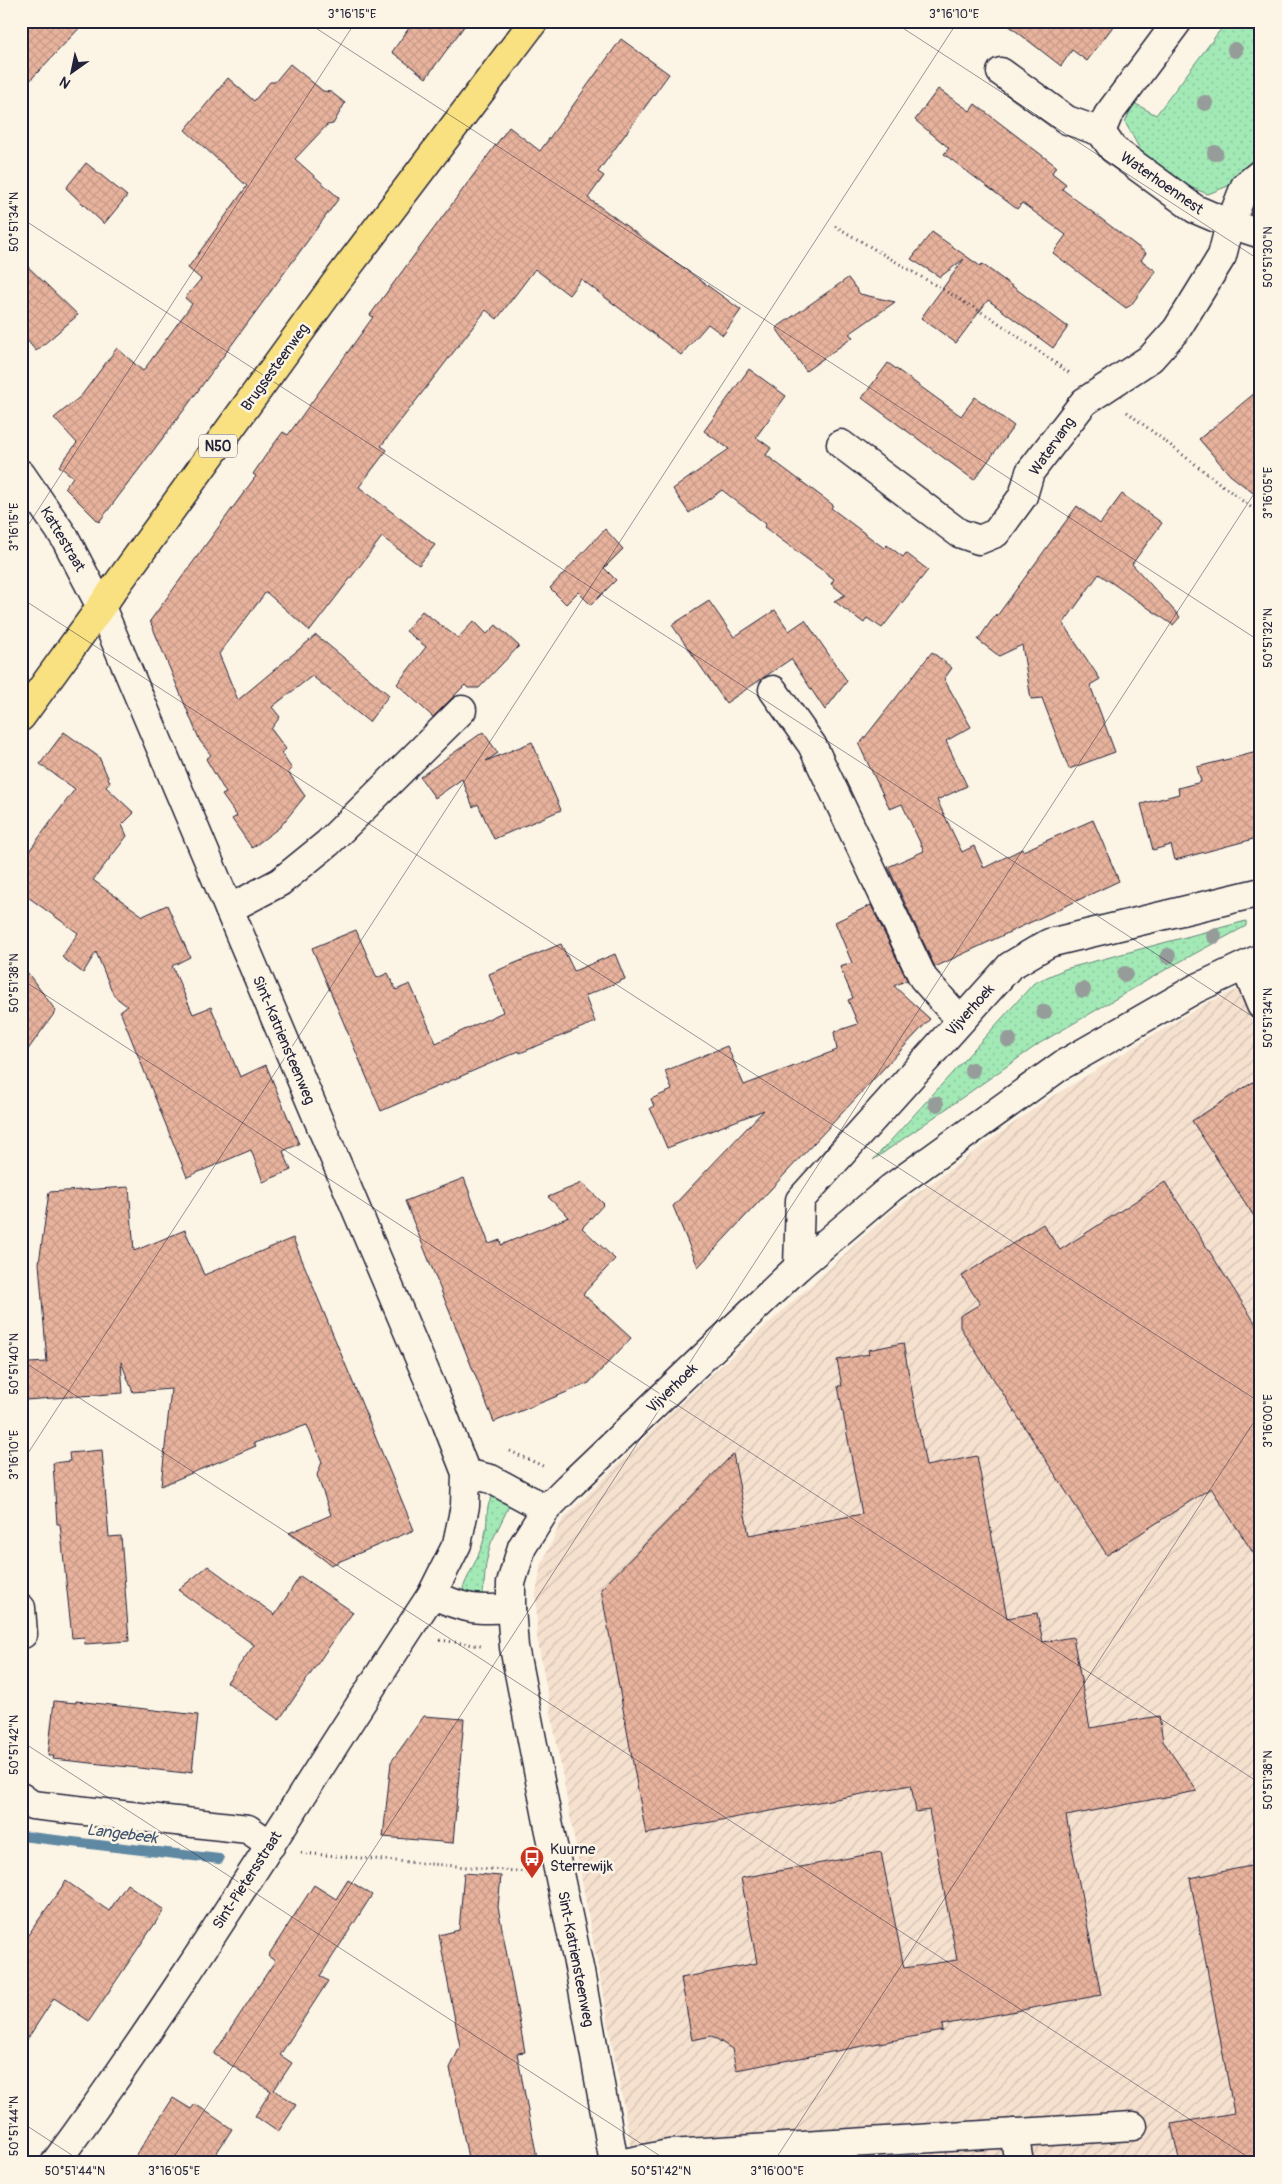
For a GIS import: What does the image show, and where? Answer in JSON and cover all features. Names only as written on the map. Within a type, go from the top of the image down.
[{"type":"main road","name":"Brugsesteenweg","points":[[21,717],[334,286],[534,21]]},
{"type":"street","points":[[1001,72],[1067,120],[1101,132],[1108,115],[1178,21]]},
{"type":"street","name":"Waterhoennest","points":[[1101,132],[1113,149],[1195,209],[1230,224],[1261,234]]},
{"type":"street","points":[[1230,224],[1245,186],[1261,173]]},
{"type":"street","name":"Watervang","points":[[841,444],[959,533],[979,540],[996,533],[1023,496],[1030,472],[1084,402],[1150,358],[1177,329],[1222,256],[1230,224]]},
{"type":"street","name":"Kattestraat","points":[[21,474],[65,538],[101,607]]},
{"type":"street","name":"Sint-Katriensteenweg","points":[[101,607],[466,1473],[462,1528],[446,1569],[432,1594]]},
{"type":"street","points":[[773,690],[812,745],[923,978],[960,1020]]},
{"type":"street","points":[[229,909],[280,882],[328,843],[462,710]]},
{"type":"street","name":"Vijverhoek","points":[[798,1267],[800,1200],[1010,966],[1049,943],[1261,892]]},
{"type":"street","points":[[1253,962],[1261,1005]]},
{"type":"street","name":"Vijverhoek","points":[[546,1509],[798,1267],[891,1188],[1062,1065],[1195,989],[1253,962]]},
{"type":"street","points":[[466,1473],[491,1479],[546,1509]]},
{"type":"street","name":"Sint-Katriensteenweg","points":[[546,1509],[522,1547],[511,1583],[514,1647],[580,1972],[614,2163]]},
{"type":"street","points":[[432,1594],[454,1604],[482,1611],[511,1608]]},
{"type":"street","name":"Sint-Pietersstraat","points":[[54,2163],[103,2097],[273,1842],[432,1594]]},
{"type":"street","points":[[21,1797],[32,1805],[248,1829],[273,1842]]},
{"type":"street","points":[[624,2163],[669,2154],[1133,2126]]},
{"type":"street","points":[[1014,2133],[1019,2163]]},
{"type":"path","points":[[835,226],[993,319],[1079,380],[1114,402],[1261,515]]},
{"type":"path","points":[[413,1623],[439,1640],[491,1648],[514,1647]]},
{"type":"path","points":[[273,1842],[303,1854],[527,1872],[557,1863]]},
{"type":"shaded area","points":[[1261,979],[1261,2163],[634,2163],[537,1637],[536,1594],[541,1565],[562,1520],[672,1411],[889,1214],[1043,1102],[1205,1004]]},
{"type":"green space","points":[[1227,21],[1261,21],[1261,159],[1228,186],[1208,194],[1187,186],[1143,155],[1125,122],[1134,103],[1156,115]]},
{"type":"green space","points":[[1246,921],[1246,926],[1170,967],[1040,1043],[873,1160],[1034,983],[1065,969]]},
{"type":"green space","points":[[494,1495],[509,1503],[509,1506],[491,1543],[486,1563],[483,1594],[480,1597],[465,1595],[463,1588],[482,1545],[489,1502]]},
{"type":"building","points":[[21,21],[86,21],[21,90]]},
{"type":"building","points":[[414,21],[468,21],[426,78],[392,52]]},
{"type":"building","points":[[1003,21],[1117,21],[1087,61],[1072,50],[1061,66]]},
{"type":"building","points":[[621,39],[669,74],[598,172],[604,176],[588,198],[741,310],[723,335],[708,324],[681,355],[581,279],[569,295],[535,269],[497,319],[486,310],[381,446],[387,450],[359,487],[435,545],[419,565],[382,537],[310,631],[266,592],[219,654],[238,700],[316,635],[389,695],[369,722],[312,676],[272,707],[280,717],[271,729],[286,749],[281,753],[292,769],[288,772],[305,796],[280,827],[252,848],[232,819],[237,816],[222,795],[226,793],[206,759],[211,755],[200,741],[150,621],[256,476],[253,474],[268,452],[283,432],[288,435],[373,317],[370,315],[509,127],[540,151]]},
{"type":"building","points":[[290,64],[323,91],[331,92],[345,103],[333,124],[327,125],[295,159],[339,198],[184,410],[99,522],[65,488],[73,477],[59,466],[77,443],[54,418],[81,396],[117,348],[143,371],[192,304],[185,298],[201,279],[188,268],[247,186],[185,130],[228,78],[254,101],[270,82],[275,82]]},
{"type":"building","points":[[938,89],[970,111],[975,104],[1056,166],[1052,173],[1066,184],[1062,189],[1146,253],[1141,260],[1156,271],[1131,305],[1126,308],[1053,253],[1066,235],[1022,203],[1017,209],[944,154],[949,148],[915,120]]},
{"type":"building","points":[[86,163],[127,196],[104,224],[66,188]]},
{"type":"building","points":[[932,232],[980,266],[982,264],[1068,327],[1053,348],[988,300],[956,343],[921,318],[964,259],[940,277],[911,259]]},
{"type":"building","points":[[21,260],[78,315],[36,351],[21,333]]},
{"type":"building","points":[[848,278],[860,294],[895,302],[849,334],[853,337],[806,371],[776,328]]},
{"type":"building","points":[[888,363],[961,416],[975,397],[1014,426],[974,480],[862,398]]},
{"type":"building","points":[[749,369],[786,396],[756,437],[771,448],[766,455],[833,505],[831,508],[884,548],[887,545],[903,557],[906,553],[928,570],[882,628],[867,618],[864,623],[834,601],[845,595],[831,584],[834,579],[764,527],[766,524],[722,490],[689,513],[673,489],[729,449],[704,431]]},
{"type":"building","points":[[1261,388],[1261,499],[1230,475],[1199,439]]},
{"type":"building","points":[[1122,494],[1162,523],[1132,564],[1180,617],[1173,625],[1099,574],[1063,624],[1100,679],[1090,685],[1115,752],[1069,769],[1042,698],[1031,699],[1022,645],[999,656],[978,640],[1077,506],[1100,524]]},
{"type":"building","points":[[605,529],[623,549],[604,568],[616,580],[591,605],[578,592],[566,604],[550,588]]},
{"type":"building","points":[[709,601],[734,637],[775,610],[789,631],[805,620],[847,681],[825,710],[791,659],[726,703],[672,625]]},
{"type":"building","points":[[422,611],[458,638],[474,621],[487,634],[496,625],[519,646],[479,688],[468,688],[465,685],[433,717],[397,684],[426,647],[406,631]]},
{"type":"building","points":[[932,652],[952,668],[944,679],[971,727],[946,741],[967,786],[937,800],[962,852],[974,846],[984,868],[1022,849],[1023,851],[1093,820],[1119,881],[935,967],[888,867],[924,851],[902,804],[890,809],[859,745]]},
{"type":"building","points":[[64,732],[99,757],[110,782],[106,787],[134,813],[122,825],[127,836],[93,880],[143,916],[167,905],[190,957],[172,966],[193,1014],[211,1007],[240,1077],[266,1065],[299,1144],[283,1151],[291,1170],[263,1182],[251,1150],[187,1177],[120,1011],[127,1006],[114,996],[96,952],[83,973],[62,957],[78,933],[21,892],[21,862],[75,789],[40,764]]},
{"type":"building","points":[[483,732],[498,753],[486,761],[532,742],[561,810],[494,839],[478,804],[473,807],[462,779],[435,798],[420,777]]},
{"type":"building","points":[[1261,751],[1261,837],[1175,860],[1171,845],[1153,850],[1141,804],[1179,794],[1178,788],[1201,782],[1197,767]]},
{"type":"building","points":[[871,905],[907,980],[894,986],[930,1019],[698,1267],[673,1206],[764,1110],[667,1148],[650,1108],[654,1106],[651,1099],[672,1090],[665,1071],[727,1046],[744,1085],[837,1050],[834,1032],[858,1024],[848,1000],[853,998],[840,967],[852,963],[835,922]]},
{"type":"building","points":[[356,930],[377,978],[388,973],[396,990],[410,984],[436,1043],[503,1012],[489,974],[561,944],[574,971],[615,954],[625,979],[585,996],[595,1022],[520,1053],[519,1051],[381,1111],[312,948]]},
{"type":"building","points":[[21,964],[56,1011],[21,1059]]},
{"type":"building","points":[[1261,1077],[1261,1227],[1192,1121]]},
{"type":"building","points":[[464,1178],[489,1244],[500,1240],[501,1245],[569,1217],[548,1197],[582,1183],[604,1204],[582,1228],[615,1259],[583,1294],[631,1338],[589,1383],[494,1422],[405,1201]]},
{"type":"building","points":[[1165,1182],[1261,1332],[1261,1565],[1211,1488],[1107,1555],[960,1327],[960,1316],[980,1304],[962,1276],[1043,1224],[1060,1250]]},
{"type":"building","points":[[129,1187],[134,1251],[185,1230],[204,1275],[293,1238],[414,1530],[331,1565],[289,1533],[331,1515],[317,1475],[322,1462],[307,1425],[254,1443],[256,1446],[161,1486],[171,1389],[133,1392],[121,1362],[123,1393],[26,1400],[29,1363],[47,1362],[39,1263],[49,1192]]},
{"type":"building","points":[[903,1343],[926,1466],[977,1456],[1007,1618],[1037,1613],[1043,1642],[1073,1637],[1090,1728],[1159,1716],[1163,1741],[1197,1791],[1066,1816],[1101,1995],[942,2025],[943,2031],[736,2070],[732,2049],[712,2036],[692,2040],[681,1978],[757,1963],[741,1878],[881,1852],[904,1968],[957,1960],[929,1810],[916,1812],[911,1785],[646,1834],[601,1589],[733,1454],[749,1535],[862,1514],[838,1386],[842,1386],[837,1360],[869,1354],[868,1350]]},
{"type":"building","points":[[102,1450],[109,1537],[121,1536],[129,1641],[85,1644],[84,1637],[72,1638],[60,1524],[57,1524],[53,1463],[70,1461],[69,1453]]},
{"type":"building","points":[[208,1566],[275,1615],[300,1576],[353,1612],[279,1720],[227,1682],[254,1645],[178,1590]]},
{"type":"building","points":[[54,1701],[76,1703],[76,1701],[198,1715],[192,1772],[186,1771],[186,1773],[53,1759],[54,1756],[48,1756]]},
{"type":"building","points":[[424,1716],[464,1719],[453,1843],[383,1837],[391,1762]]},
{"type":"building","points":[[1261,1864],[1261,2163],[1180,2163],[1171,2124],[1234,2113],[1190,1878]]},
{"type":"building","points":[[464,1873],[501,1876],[498,1907],[525,2052],[517,2053],[538,2163],[469,2163],[450,2068],[460,2047],[439,1935],[459,1930]]},
{"type":"building","points":[[348,1880],[372,1895],[320,1976],[328,1981],[280,2055],[292,2063],[274,2090],[296,2105],[278,2132],[255,2116],[271,2091],[214,2054],[275,1961],[268,1956],[314,1885],[336,1899]]},
{"type":"building","points":[[66,1881],[109,1911],[127,1884],[164,1910],[89,2021],[54,1998],[21,2049],[21,1945]]},
{"type":"building","points":[[173,2098],[191,2109],[195,2104],[232,2129],[210,2163],[131,2163]]},
{"type":"waterway","name":"Langebeek","points":[[21,1836],[219,1859]]},
{"type":"place","name":"Kuurne Sterrewijk","points":[[532,1879]]}]
